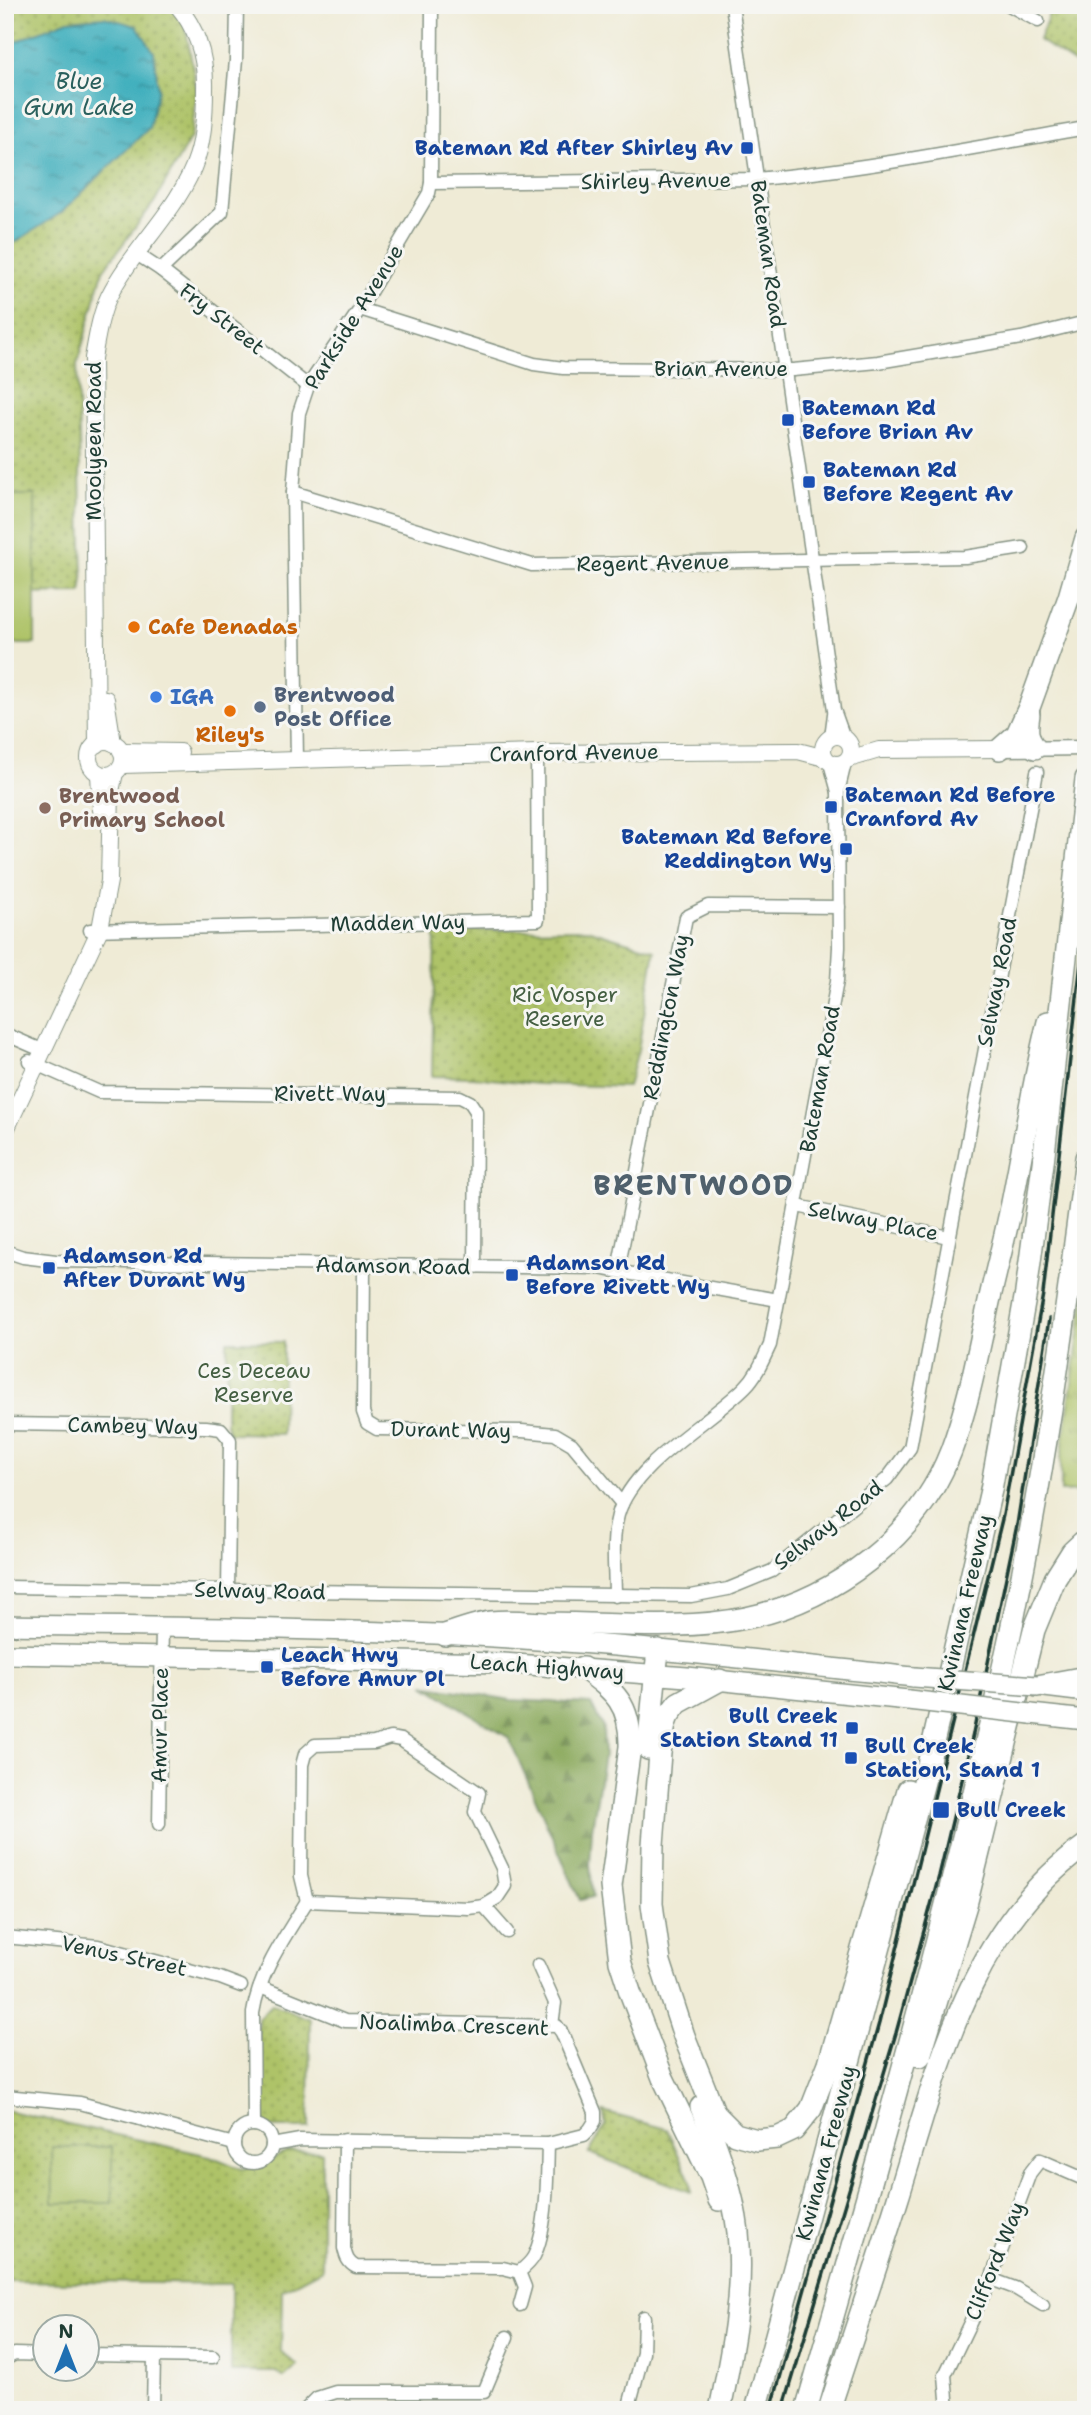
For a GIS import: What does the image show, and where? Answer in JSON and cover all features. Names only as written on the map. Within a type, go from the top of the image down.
[{"type":"highway","points":[[1000,749],[1017,734],[1030,705],[1069,597],[1086,538]]},
{"type":"highway","points":[[1030,705],[1029,741],[1041,748]]},
{"type":"highway","name":"Kwinana Freeway","points":[[756,2410],[904,1858],[991,1490],[1026,1292],[1086,779]]},
{"type":"highway","points":[[445,1634],[491,1622],[677,1624],[746,1618],[781,1609],[814,1595],[852,1573],[879,1552],[904,1527],[925,1500],[940,1474],[965,1406],[1013,1197],[1035,1071],[1066,952]]},
{"type":"highway","points":[[807,2410],[941,1927],[1004,1660],[1050,1418],[1086,1158]]},
{"type":"highway","points":[[807,2410],[966,1905],[1034,1630],[1055,1579],[1072,1552],[1086,1539]]},
{"type":"highway","name":"Leach Highway","points":[[5,1625],[445,1634],[658,1650],[1086,1692]]},
{"type":"highway","points":[[658,1650],[643,1821],[643,1902],[649,1951],[659,1994],[709,2113],[737,2230],[740,2259],[733,2345],[720,2410]]},
{"type":"highway","points":[[709,2113],[734,2134],[749,2139],[766,2140],[794,2130],[811,2109],[830,2063],[896,1825],[955,1650]]},
{"type":"highway","name":"Leach Highway","points":[[5,1654],[438,1660],[583,1668],[720,1680],[1086,1720]]},
{"type":"highway","points":[[583,1668],[613,1692],[623,1704],[630,1726],[630,1747],[611,1886],[620,1961],[663,2078],[711,2177],[729,2232],[738,2288]]},
{"type":"highway","points":[[1037,1686],[1086,1677]]},
{"type":"highway","points":[[695,2079],[660,1962],[652,1904],[651,1872],[660,1752],[668,1716],[684,1698],[720,1680]]},
{"type":"highway","points":[[829,2410],[957,2014],[999,1934],[1029,1895],[1086,1845]]},
{"type":"main road","name":"Moolyeen Road","points":[[139,256],[189,176],[197,157],[202,132],[205,77],[201,50],[190,21],[177,5]]},
{"type":"main road","name":"Moolyeen Road","points":[[5,1132],[36,1056],[95,930],[102,825],[111,758],[93,358],[109,297],[192,188],[211,131],[214,115],[214,71],[206,35],[191,5]]},
{"type":"main road","name":"Cranford Avenue","points":[[111,758],[1000,749]]},
{"type":"main road","name":"Moolyeen Road","points":[[5,1110],[36,1056]]},
{"type":"street","points":[[161,270],[222,212],[236,60],[237,5]]},
{"type":"street","name":"Parkside Avenue","points":[[297,755],[293,492],[299,413],[308,386],[360,309],[423,205],[431,183],[432,5]]},
{"type":"street","name":"Bateman Road","points":[[615,1596],[615,1532],[622,1504],[643,1472],[747,1385],[761,1366],[770,1345],[837,981],[838,792],[834,710],[732,5]]},
{"type":"street","points":[[1009,5],[1038,20]]},
{"type":"street","name":"Shirley Avenue","points":[[431,183],[757,180],[853,170],[1086,128]]},
{"type":"street","name":"Fry Street","points":[[139,256],[161,270],[308,386]]},
{"type":"street","name":"Brian Avenue","points":[[360,309],[534,364],[563,368],[785,370],[878,362],[1021,338],[1086,322]]},
{"type":"street","name":"Regent Avenue","points":[[293,492],[532,565],[965,557],[1023,548]]},
{"type":"street","name":"Cranford Avenue","points":[[1000,749],[1086,748]]},
{"type":"street","name":"Madden Way","points":[[95,930],[538,920],[537,753]]},
{"type":"street","name":"Selway Road","points":[[5,1587],[691,1596],[728,1589],[772,1571],[887,1479],[909,1448],[1037,772]]},
{"type":"street","name":"Reddington Way","points":[[618,1270],[686,917],[708,906],[839,907]]},
{"type":"street","name":"Rivett Way","points":[[5,1034],[36,1056],[99,1093],[460,1097],[470,1102],[476,1111],[475,1267]]},
{"type":"street","name":"Selway Place","points":[[797,1206],[949,1237]]},
{"type":"street","name":"Adamson Road","points":[[5,1251],[23,1257],[56,1261],[618,1270],[778,1300]]},
{"type":"street","name":"Durant Way","points":[[365,1266],[363,1412],[367,1423],[377,1429],[555,1434],[572,1444],[622,1504]]},
{"type":"street","name":"Cambey Way","points":[[5,1424],[221,1429],[230,1440],[228,1591]]},
{"type":"street","name":"Amur Place","points":[[159,1824],[162,1627]]},
{"type":"street","points":[[254,2125],[253,2013],[260,1987],[307,1902],[300,1875],[302,1765],[305,1754],[315,1745],[374,1743],[390,1738],[401,1740],[478,1793],[475,1812],[502,1868],[505,1886],[497,1898],[484,1906],[453,1908],[307,1902]]},
{"type":"street","points":[[484,1906],[507,1932]]},
{"type":"street","name":"Venus Street","points":[[5,1937],[98,1946],[241,1986]]},
{"type":"street","points":[[538,1965],[555,2003],[552,2025]]},
{"type":"street","name":"Noalimba Crescent","points":[[260,1987],[345,2021],[557,2026],[595,2112],[590,2129],[584,2136],[548,2144],[300,2140],[272,2145]]},
{"type":"street","points":[[5,2096],[80,2104],[234,2144]]},
{"type":"street","points":[[254,2125],[261,2126],[268,2132],[272,2145],[266,2158],[253,2162],[240,2157],[234,2144],[241,2129],[254,2125]]},
{"type":"street","points":[[345,2140],[344,2248],[351,2264],[356,2267],[503,2268],[519,2272]]},
{"type":"street","points":[[519,2272],[534,2256],[542,2223],[547,2194],[548,2144]]},
{"type":"street","name":"Clifford Way","points":[[948,2410],[945,2375],[991,2279],[1030,2174],[1040,2160],[1086,2180]]},
{"type":"street","points":[[519,2272],[525,2287],[520,2305]]},
{"type":"street","points":[[991,2279],[1015,2288],[1043,2305]]},
{"type":"street","points":[[628,2410],[643,2353],[644,2317]]},
{"type":"street","points":[[305,2410],[317,2398],[336,2392],[485,2392],[507,2337]]},
{"type":"street","points":[[5,2360],[15,2354],[32,2355]]},
{"type":"street","points":[[102,2356],[214,2357]]},
{"type":"street","points":[[153,2410],[154,2357]]},
{"type":"green space","points":[[11,5],[172,5],[184,18],[197,92],[191,137],[155,201],[103,271],[77,364],[83,578],[81,593],[5,594],[5,8]]},
{"type":"green space","points":[[1038,5],[1086,5],[1086,71],[1039,40],[1049,14]]},
{"type":"green space","points":[[5,495],[35,495],[35,644],[8,644],[10,701],[5,701]]},
{"type":"green space","name":"Ric Vosper Reserve","points":[[587,929],[655,950],[638,1050],[628,1087],[432,1076],[435,931]]},
{"type":"green space","points":[[1086,1287],[1086,1491],[1061,1492],[1061,1458]]},
{"type":"green space","name":"Ces Deceau Reserve","points":[[227,1341],[283,1342],[282,1434],[229,1433],[226,1424]]},
{"type":"green space","points":[[424,1685],[511,1700],[591,1704],[603,1728],[604,1755],[592,1829],[590,1864],[593,1897],[580,1900],[509,1738]]},
{"type":"green space","points":[[272,2004],[310,2019],[309,2128],[269,2128],[258,2111],[258,2018]]},
{"type":"green space","points":[[5,2110],[210,2156],[242,2169],[264,2163],[289,2151],[322,2152],[322,2269],[282,2290],[281,2352],[298,2366],[284,2378],[277,2372],[231,2372],[231,2284],[5,2281]]},
{"type":"green space","points":[[603,2112],[667,2129],[690,2181],[691,2192],[589,2153],[606,2125]]},
{"type":"green space","points":[[52,2147],[112,2147],[112,2203],[53,2203]]},
{"type":"water","name":"Blue Gum Lake","points":[[104,17],[137,26],[154,52],[158,89],[149,128],[62,212],[5,249],[5,46],[68,20]]},
{"type":"railway","points":[[771,2410],[879,2023],[1003,1515],[1043,1294],[1086,919]]},
{"type":"railway","points":[[783,2410],[896,2033],[939,1876],[973,1734],[1017,1525],[1049,1319]]},
{"type":"place","name":"Bateman Rd After Shirley Av","points":[[747,148]]},
{"type":"place","name":"Bateman Rd Before Brian Av","points":[[788,420]]},
{"type":"place","name":"Bateman Rd Before Regent Av","points":[[809,482]]},
{"type":"place","name":"Cafe Denadas","points":[[134,627]]},
{"type":"place","name":"IGA","points":[[156,697]]},
{"type":"place","name":"Brentwood Post Office","points":[[260,707]]},
{"type":"place","name":"Riley's","points":[[230,711]]},
{"type":"place","name":"Bateman Rd Before Cranford Av","points":[[831,807]]},
{"type":"place","name":"Brentwood Primary School","points":[[45,808]]},
{"type":"place","name":"Bateman Rd Before Reddington Wy","points":[[846,849]]},
{"type":"place","name":"Adamson Rd After Durant Wy","points":[[49,1268]]},
{"type":"place","name":"Adamson Rd Before Rivett Wy","points":[[512,1275]]},
{"type":"place","name":"Leach Hwy Before Amur Pl","points":[[267,1667]]},
{"type":"place","name":"Bull Creek Station Stand 11","points":[[852,1728]]},
{"type":"place","name":"Bull Creek Station, Stand 1","points":[[851,1758]]},
{"type":"place","name":"Bull Creek","points":[[941,1810]]},
{"type":"district","name":"BRENTWOOD","points":[[694,1185]]}]
